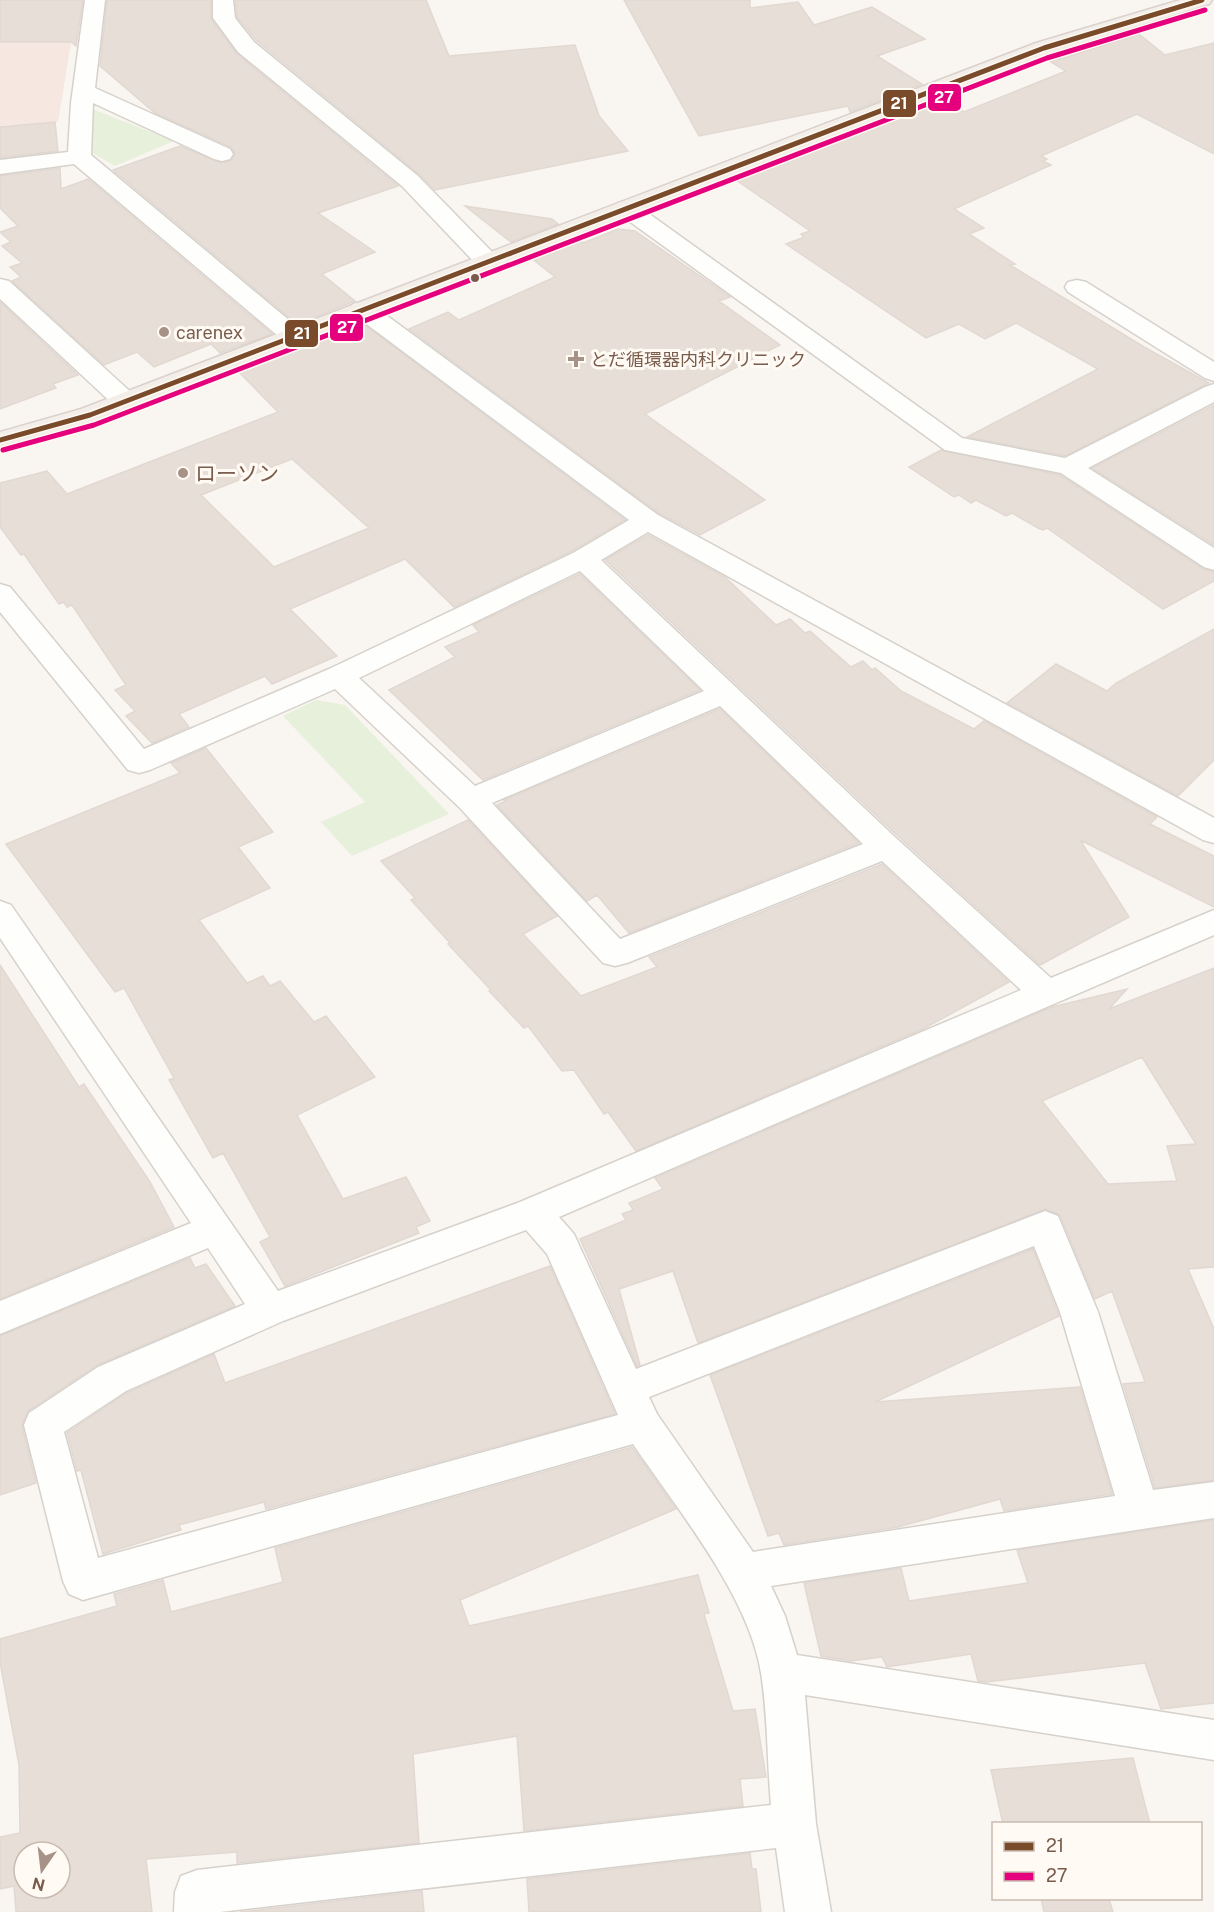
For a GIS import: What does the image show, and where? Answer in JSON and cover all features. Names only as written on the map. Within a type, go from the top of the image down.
[{"type":"main road","points":[[0,440],[90,415],[1044,48],[1202,0]]},
{"type":"street","points":[[79,157],[95,0]]},
{"type":"street","points":[[223,0],[224,18],[246,47],[410,181],[487,261]]},
{"type":"street","points":[[84,91],[222,154]]},
{"type":"street","points":[[0,167],[79,157],[293,336]]},
{"type":"street","points":[[626,208],[954,444],[1069,467],[1214,561]]},
{"type":"street","points":[[0,285],[124,401]]},
{"type":"street","points":[[1077,287],[1214,373]]},
{"type":"street","points":[[362,309],[648,521],[1214,832]]},
{"type":"street","points":[[1069,467],[1214,392]]},
{"type":"street","points":[[0,593],[139,763],[339,676],[584,559],[648,521]]},
{"type":"street","points":[[584,559],[886,847],[1046,993]]},
{"type":"street","points":[[339,676],[471,800],[615,954],[886,847]]},
{"type":"street","points":[[471,800],[725,693]]},
{"type":"street","points":[[642,1425],[83,1581],[43,1425],[112,1379],[270,1310],[533,1212],[1214,922]]},
{"type":"street","points":[[4,927],[270,1310]]},
{"type":"street","points":[[533,1212],[561,1245],[642,1425],[743,1572],[764,1617],[782,1672],[794,1824],[808,1912]]},
{"type":"street","points":[[627,1389],[1045,1226],[1079,1312],[1139,1510]]},
{"type":"street","points":[[0,1318],[215,1229]]},
{"type":"street","points":[[743,1572],[1214,1500]]},
{"type":"street","points":[[782,1672],[1214,1740]]},
{"type":"street","points":[[197,1912],[196,1892],[794,1824]]},
{"type":"shaded area","points":[[0,0],[78,0],[58,122],[0,126]]},
{"type":"green space","points":[[92,109],[174,141],[115,166],[89,151]]},
{"type":"green space","points":[[316,700],[345,705],[449,814],[352,856],[321,822],[365,802],[283,716]]},
{"type":"building","points":[[0,0],[83,0],[76,46],[71,42],[0,42]]},
{"type":"building","points":[[107,0],[211,0],[211,19],[237,54],[398,186],[318,213],[375,252],[322,274],[355,301],[297,324],[113,170],[180,146],[221,163],[232,160],[235,153],[231,147],[155,113],[100,66]]},
{"type":"building","points":[[235,0],[426,0],[449,56],[575,45],[599,116],[628,151],[435,190],[419,174],[256,40],[237,17]]},
{"type":"building","points":[[624,0],[750,0],[750,8],[798,2],[814,25],[872,7],[925,39],[877,56],[922,84],[850,112],[848,106],[699,136]]},
{"type":"building","points":[[1139,34],[1165,55],[1214,43],[1214,154],[1137,114],[1041,156],[1047,159],[1043,161],[1051,165],[954,209],[984,228],[969,234],[1015,264],[1010,265],[1144,347],[1209,383],[1065,456],[967,437],[1098,369],[1016,323],[985,339],[959,324],[926,338],[786,244],[802,238],[801,234],[810,231],[736,180],[942,98],[964,112],[1066,71],[1051,62]]},
{"type":"building","points":[[55,122],[58,151],[0,158],[0,127]]},
{"type":"building","points":[[60,168],[61,189],[88,179],[272,334],[220,353],[211,344],[154,367],[137,352],[104,365],[12,281],[21,277],[10,267],[22,263],[2,246],[11,242],[0,232],[18,226],[0,208],[0,176]]},
{"type":"building","points":[[465,206],[552,219],[558,224],[511,242]]},
{"type":"building","points":[[618,229],[635,231],[730,297],[719,301],[780,345],[645,414],[765,500],[700,535],[659,513],[409,329],[448,312],[459,320],[555,277],[530,257],[578,239],[583,243]]},
{"type":"building","points":[[0,302],[78,375],[53,384],[56,388],[0,409]]},
{"type":"building","points":[[361,322],[625,520],[572,551],[454,607],[405,559],[290,609],[337,656],[272,684],[265,676],[179,714],[189,727],[152,743],[126,716],[135,711],[115,690],[126,685],[72,605],[67,607],[64,602],[59,604],[24,554],[21,555],[0,527],[0,483],[47,471],[67,494],[278,412],[237,370]],"holes":[[[292,459],[369,528],[274,567],[201,495]]]},
{"type":"building","points":[[1214,405],[1214,545],[1092,468]]},
{"type":"building","points":[[941,450],[1060,475],[1203,569],[1214,572],[1214,581],[1163,609],[1047,528],[1043,530],[1038,528],[1012,513],[1006,516],[976,500],[971,503],[959,495],[954,497],[909,467]]},
{"type":"building","points":[[648,535],[725,577],[776,625],[790,619],[805,633],[810,631],[851,667],[863,661],[872,670],[875,668],[901,691],[974,729],[984,721],[1157,817],[1150,824],[1214,856],[1214,907],[1080,840],[1129,917],[1040,965],[899,837],[605,560]]},
{"type":"building","points":[[580,574],[700,690],[483,780],[389,690],[455,657],[445,647],[479,632],[473,625]]},
{"type":"building","points":[[1214,629],[1214,760],[1178,796],[1007,703],[1056,664],[1107,691],[1116,683]]},
{"type":"building","points":[[720,709],[859,843],[629,933],[597,895],[587,901],[497,805],[506,801],[504,800]]},
{"type":"building","points":[[206,748],[273,832],[238,847],[270,888],[199,920],[247,983],[263,976],[270,986],[280,981],[314,1022],[326,1016],[375,1077],[297,1115],[343,1199],[406,1177],[430,1221],[416,1227],[419,1233],[285,1286],[260,1242],[270,1237],[223,1153],[213,1158],[169,1080],[174,1078],[124,988],[115,992],[6,844],[180,773],[171,763]]},
{"type":"building","points":[[468,820],[557,916],[523,934],[581,996],[657,967],[649,957],[882,864],[1009,982],[923,1029],[636,1151],[608,1112],[604,1114],[574,1070],[562,1071],[528,1026],[524,1028],[489,991],[491,990],[411,900],[415,898],[381,861]]},
{"type":"building","points":[[0,965],[79,1087],[84,1084],[150,1182],[174,1227],[0,1299]]},
{"type":"building","points":[[1214,968],[1214,1267],[1188,1269],[1214,1329],[1214,1480],[1155,1488],[1123,1384],[1145,1382],[1112,1291],[1095,1299],[1060,1215],[1046,1209],[698,1343],[673,1271],[619,1289],[640,1365],[637,1366],[580,1239],[626,1220],[622,1214],[633,1210],[629,1203],[663,1189],[655,1178],[1052,1007],[1127,989],[1109,1009]],"holes":[[[1142,1057],[1196,1144],[1167,1146],[1177,1181],[1108,1184],[1042,1101]]]},
{"type":"building","points":[[1033,1249],[1059,1316],[875,1402],[1080,1387],[1112,1494],[1004,1511],[1000,1499],[898,1527],[784,1545],[779,1533],[768,1536],[710,1375]]},
{"type":"building","points":[[190,1258],[195,1268],[206,1264],[235,1306],[97,1365],[28,1411],[22,1426],[36,1483],[0,1495],[0,1336]]},
{"type":"building","points":[[550,1266],[615,1414],[266,1509],[264,1502],[179,1525],[181,1530],[103,1554],[81,1470],[77,1471],[67,1433],[127,1393],[214,1354],[225,1383]]},
{"type":"building","points":[[632,1447],[676,1509],[460,1600],[469,1626],[698,1575],[709,1613],[704,1614],[733,1711],[755,1709],[766,1777],[740,1779],[743,1806],[524,1831],[517,1736],[413,1754],[419,1843],[237,1863],[237,1852],[146,1859],[152,1912],[16,1912],[15,1900],[72,1900],[72,1840],[12,1840],[12,1886],[0,1889],[0,1837],[20,1833],[19,1765],[0,1662],[0,1639],[117,1606],[114,1594],[163,1580],[171,1612],[283,1582],[275,1548]]},
{"type":"building","points":[[1214,1520],[1214,1703],[1161,1709],[1145,1663],[986,1682],[978,1681],[971,1654],[887,1667],[882,1657],[851,1661],[821,1656],[804,1583],[901,1568],[909,1601],[1028,1583],[1017,1550]]},
{"type":"building","points":[[1133,1758],[1149,1822],[1003,1822],[991,1770]]},
{"type":"building","points":[[750,1853],[752,1869],[756,1869],[761,1912],[529,1912],[527,1879]]},
{"type":"building","points":[[422,1891],[424,1912],[240,1912]]},
{"type":"building","points":[[1041,1900],[1109,1900],[1113,1912],[1044,1912]]},
{"type":"transit line","name":"21","points":[[0,440],[90,415],[1044,48],[1202,0]]},
{"type":"transit line","name":"27","points":[[3,450],[94,425],[1047,58],[1205,10]]},
{"type":"place","name":"carenex","points":[[164,332]]},
{"type":"place","name":"とだ循環器内科クリニック","points":[[576,359]]},
{"type":"place","name":"ローソン","points":[[183,473]]}]
